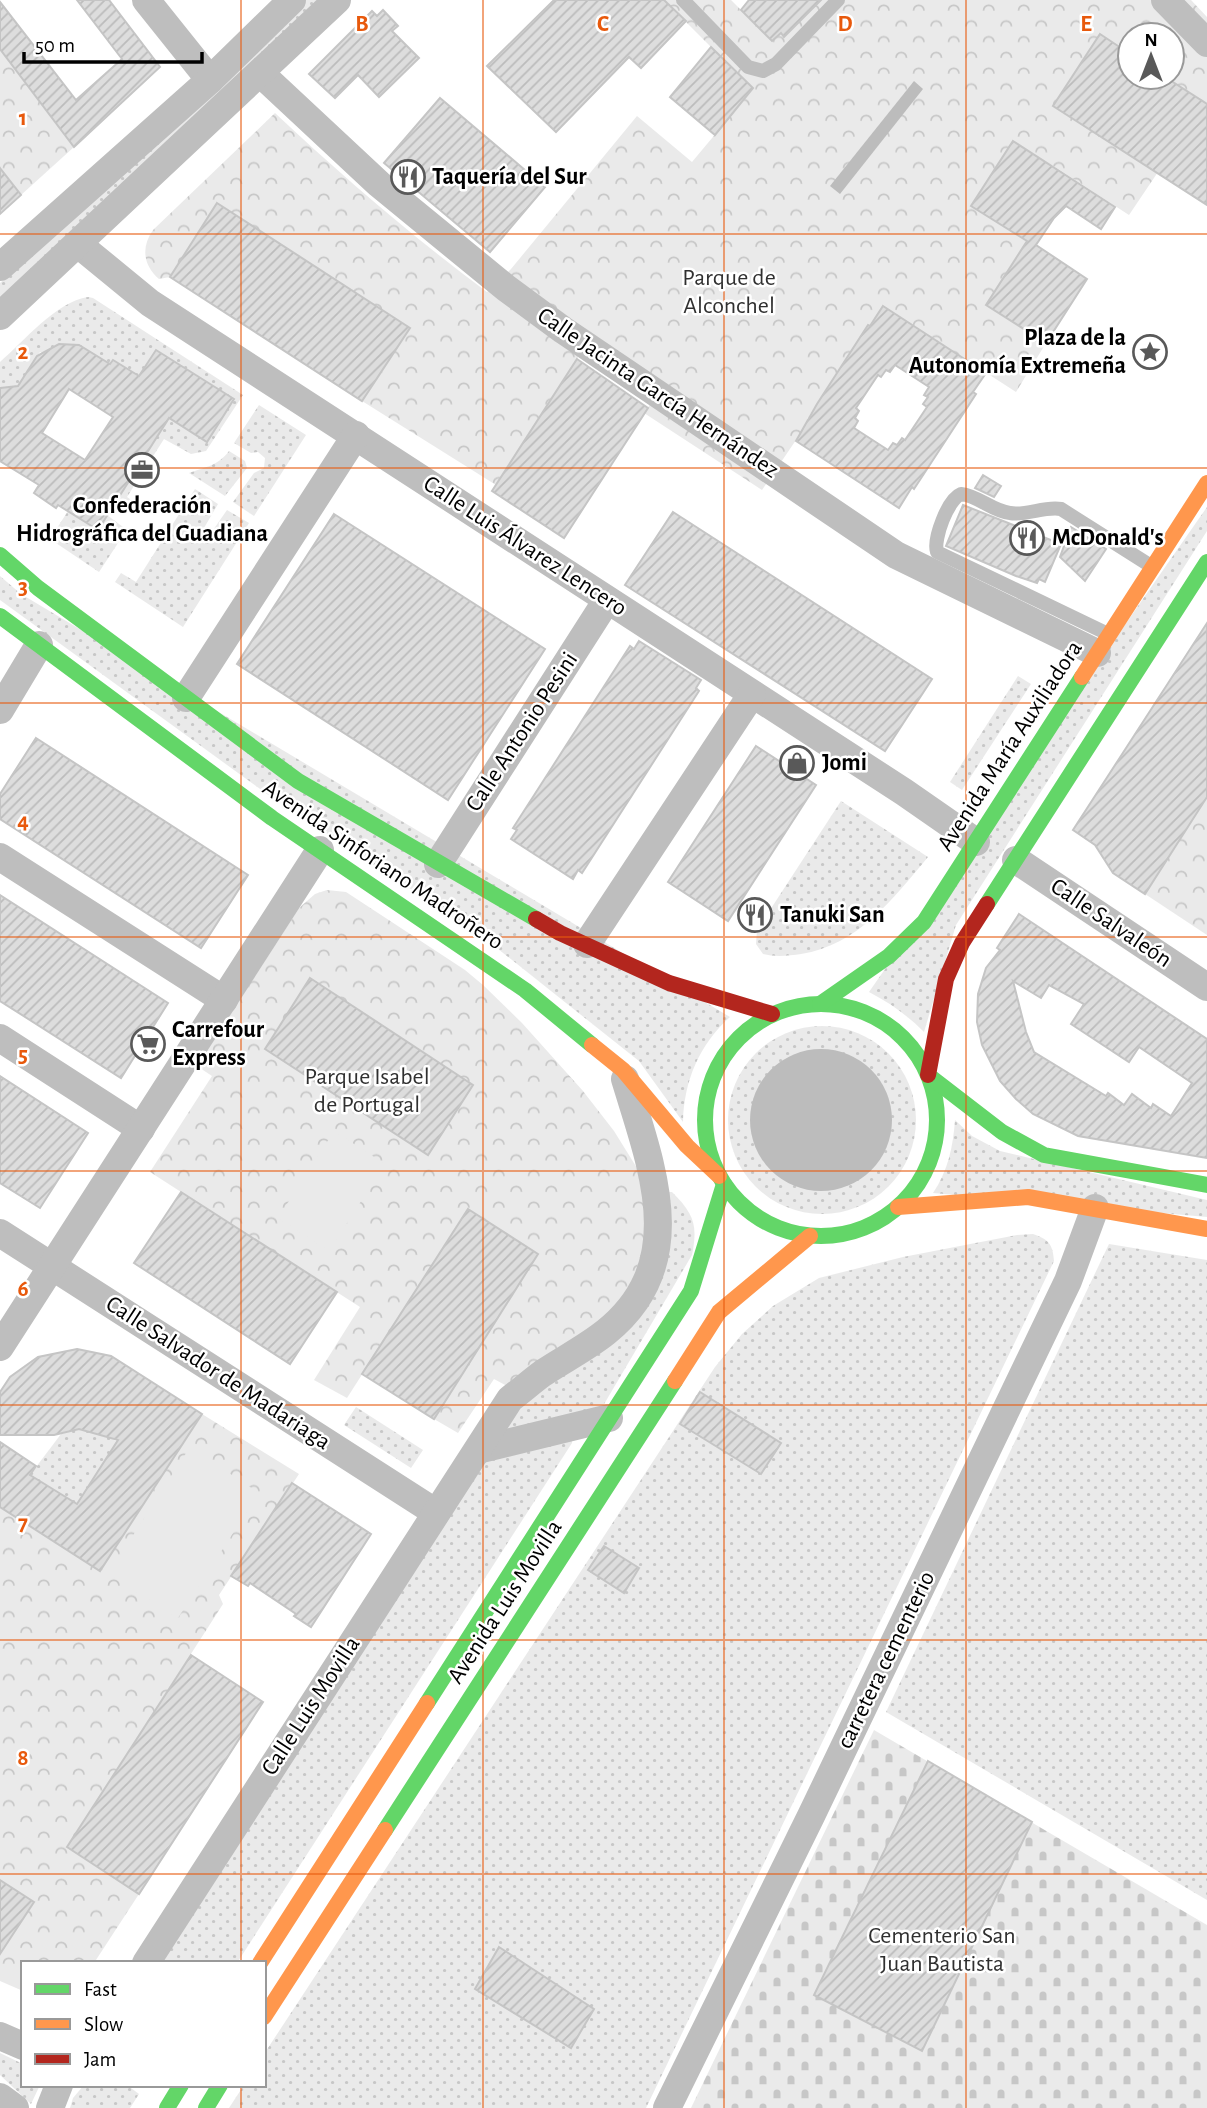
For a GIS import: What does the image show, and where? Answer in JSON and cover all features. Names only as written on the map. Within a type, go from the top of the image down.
[{"type":"main road","name":"Avenida María Auxiliadora","points":[[820,1004],[889,956],[924,922],[1207,483]]},
{"type":"main road","name":"Avenida Sinforiano Madroñero","points":[[0,555],[38,588],[298,781],[561,933],[669,983],[772,1014]]},
{"type":"main road","points":[[928,1075],[946,979],[962,943],[1203,577]]},
{"type":"main road","name":"Avenida Sinforiano Madroñero","points":[[0,616],[272,818],[525,990],[623,1070],[687,1146],[722,1180]]},
{"type":"main road","points":[[820,1004],[849,1007],[885,1023],[914,1049],[928,1075],[938,1122],[936,1142],[922,1178],[898,1207],[866,1227],[829,1236],[810,1236],[792,1232],[757,1217],[742,1206],[722,1180],[705,1132],[705,1104],[717,1068],[740,1037],[772,1014],[820,1004]]},
{"type":"main road","points":[[928,1075],[1002,1132],[1044,1155],[1207,1185]]},
{"type":"main road","name":"Avenida Luis Movilla","points":[[261,1961],[691,1291],[722,1180]]},
{"type":"main road","points":[[898,1207],[1028,1197],[1207,1229]]},
{"type":"main road","name":"Avenida Luis Movilla","points":[[266,2014],[719,1312],[810,1236]]},
{"type":"main road","points":[[206,2108],[219,2087]]},
{"type":"street","points":[[146,0],[210,80]]},
{"type":"street","points":[[0,267],[210,80],[292,0]]},
{"type":"street","points":[[0,316],[337,0]]},
{"type":"street","points":[[1165,0],[1207,43]]},
{"type":"street","name":"Calle Jacinta García Hernández","points":[[260,74],[379,184],[496,280],[563,330],[896,555],[1103,644]]},
{"type":"street","name":"Calle Luis Álvarez Lencero","points":[[78,244],[150,303],[976,842]]},
{"type":"street","points":[[186,698],[356,435]]},
{"type":"street","name":"Calle Antonio Pesini","points":[[438,864],[607,600]]},
{"type":"street","points":[[0,710],[38,645]]},
{"type":"street","points":[[587,944],[752,694]]},
{"type":"street","points":[[0,1347],[320,850]]},
{"type":"street","points":[[0,857],[224,1000]]},
{"type":"street","name":"Calle Salvaleón","points":[[1016,860],[1207,987]]},
{"type":"street","points":[[0,1038],[141,1129]]},
{"type":"street","name":"Calle Luis Movilla","points":[[147,1961],[510,1399],[544,1373],[609,1331],[639,1294],[650,1269],[658,1229],[657,1193],[623,1070]]},
{"type":"street","name":"carretera cementerio","points":[[667,2108],[793,1854],[1062,1293],[1095,1208]]},
{"type":"street","name":"Calle Salvador de Madariaga","points":[[0,1233],[435,1512]]},
{"type":"street","points":[[478,1450],[609,1418]]},
{"type":"street","points":[[0,2036],[21,2045]]},
{"type":"street","points":[[50,2108],[58,2087]]},
{"type":"street","points":[[0,2097],[15,2108]]},
{"type":"lane","points":[[683,0],[748,67],[763,71],[776,64],[838,0]]},
{"type":"lane","points":[[1103,644],[937,552],[936,538],[953,500],[961,494],[968,495],[1000,511],[1015,514],[1046,508],[1061,509],[1153,567]]},
{"type":"green space","points":[[304,0],[325,0],[0,302],[0,283],[112,183]]},
{"type":"green space","name":"Parque de Alconchel","points":[[664,0],[731,0],[772,41],[781,33],[784,36],[821,0],[1191,0],[1207,17],[1207,104],[1186,90],[1186,21],[1116,21],[1116,45],[1100,34],[1116,72],[1116,91],[1124,91],[1158,172],[1129,215],[1052,165],[1049,170],[1041,159],[1013,141],[971,206],[1028,239],[1009,268],[1046,343],[1016,392],[883,306],[762,490],[644,413],[651,403],[579,356],[496,485],[362,401],[409,327],[218,204],[170,277],[159,279],[147,262],[145,249],[153,230],[275,113],[378,205],[487,292],[511,269],[637,116],[692,162],[753,89]]},
{"type":"green space","points":[[0,49],[74,147],[21,195],[0,168]]},
{"type":"green space","points":[[88,297],[243,395],[206,451],[191,454],[164,439],[127,497],[142,507],[134,513],[114,504],[160,413],[207,442],[234,399],[156,350],[129,391],[113,360],[110,364],[79,345],[77,348],[63,344],[44,354],[40,352],[17,388],[0,389],[0,362],[52,314],[76,300]]},
{"type":"green space","points":[[259,405],[306,435],[254,516],[233,502],[254,473],[264,468],[265,458],[258,452],[251,453],[234,443]]},
{"type":"green space","points":[[229,451],[245,461],[247,468],[225,496],[189,473],[216,463]]},
{"type":"green space","points":[[195,489],[218,504],[204,528],[211,533],[227,510],[249,523],[183,627],[115,582],[121,573],[136,582]]},
{"type":"green space","points":[[1207,507],[1207,531],[956,925],[924,1032],[898,1010],[869,992]]},
{"type":"green space","points":[[68,511],[107,515],[123,527],[122,537],[99,572],[50,539]]},
{"type":"green space","points":[[0,576],[21,594],[730,1017],[710,1039],[695,1065],[686,1092],[683,1122],[639,1061],[483,937],[267,794],[0,600]]},
{"type":"green space","points":[[1018,676],[1031,684],[962,790],[950,782]]},
{"type":"green space","points":[[1207,797],[1207,935],[1145,894]]},
{"type":"green space","points":[[841,801],[928,857],[873,918],[840,941],[801,954],[763,954],[756,944],[757,930]]},
{"type":"green space","name":"Parque Isabel de Portugal","points":[[327,890],[346,892],[465,970],[483,985],[522,1023],[583,1091],[614,1131],[637,1168],[649,1225],[632,1285],[592,1330],[507,1386],[494,1379],[458,1433],[434,1419],[538,1254],[468,1209],[347,1398],[314,1380],[360,1307],[150,1172],[212,1076],[197,1066],[299,908],[315,894]]},
{"type":"green space","points":[[822,1026],[840,1027],[858,1033],[889,1053],[909,1084],[915,1102],[915,1138],[909,1156],[889,1187],[858,1207],[840,1213],[822,1214],[804,1213],[786,1207],[755,1187],[735,1156],[729,1138],[728,1120],[729,1102],[735,1084],[755,1053],[786,1033],[804,1027]]},
{"type":"green space","points":[[955,1120],[972,1136],[1000,1151],[1207,1200],[1207,1217],[933,1193],[949,1158]]},
{"type":"green space","points":[[334,1131],[385,1164],[329,1251],[278,1218]]},
{"type":"green space","points":[[668,1192],[672,1192],[690,1214],[694,1228],[692,1255],[600,1411],[507,1432],[502,1429]]},
{"type":"green space","points":[[1033,1234],[1042,1238],[1049,1243],[1054,1261],[646,2108],[229,2108],[243,2087],[266,2087],[266,2051],[715,1367],[742,1334],[773,1306],[819,1278],[903,1257]]},
{"type":"green space","points":[[1109,1244],[1207,1260],[1207,1900],[886,1712]]},
{"type":"green space","points":[[356,1407],[423,1450],[411,1468],[344,1425]]},
{"type":"green space","points":[[202,1414],[299,1474],[219,1595],[223,1604],[67,1847],[139,1894],[95,1961],[21,1961],[21,1990],[0,1981],[0,1507],[100,1571]]},
{"type":"green space","points":[[80,1429],[108,1436],[117,1442],[77,1504],[30,1475],[61,1434]]},
{"type":"green space","points":[[572,1436],[572,1443],[238,1961],[155,1961],[482,1460]]},
{"type":"green space","points":[[190,1447],[259,1493],[178,1618],[108,1574]]},
{"type":"green space","name":"Cementerio San Juan Bautista","points":[[874,1730],[1207,1925],[1207,2108],[691,2108]]},
{"type":"green space","points":[[0,2053],[21,2063],[21,2087],[39,2087],[31,2104],[0,2075]]},
{"type":"green space","points":[[82,2087],[130,2087],[139,2094],[130,2108],[70,2108],[73,2098]]},
{"type":"shaded area","points":[[914,81],[923,89],[840,194],[830,186]]},
{"type":"shaded area","points":[[821,1049],[848,1055],[871,1070],[886,1093],[892,1120],[886,1147],[871,1170],[848,1185],[821,1191],[794,1185],[771,1170],[756,1147],[750,1120],[756,1093],[771,1070],[794,1055]]},
{"type":"building","points":[[77,0],[109,0],[160,67],[74,147],[0,49],[0,2],[76,100],[122,59]]},
{"type":"building","points":[[554,0],[664,0],[686,21],[641,68],[629,57],[556,132],[487,66]]},
{"type":"building","points":[[749,0],[821,0],[784,37],[781,33],[772,41],[741,10]]},
{"type":"building","points":[[383,10],[398,26],[392,31],[419,58],[379,97],[358,75],[335,98],[309,74],[372,11],[377,16]]},
{"type":"building","points":[[1100,34],[1116,45],[1116,91],[1186,90],[1207,104],[1207,205],[1053,106]]},
{"type":"building","points":[[711,47],[753,88],[715,135],[670,97]]},
{"type":"building","points":[[440,98],[545,187],[490,252],[384,163]]},
{"type":"building","points":[[1013,141],[1115,207],[1101,229],[1066,206],[1054,218],[1036,245],[1087,279],[1046,343],[986,305],[1027,241],[971,206]]},
{"type":"building","points":[[0,168],[21,195],[0,214]]},
{"type":"building","points":[[217,203],[410,328],[362,401],[170,277]]},
{"type":"building","points":[[883,306],[986,373],[973,392],[976,394],[899,508],[796,441],[817,404],[868,325],[870,326]],"holes":[[[895,365],[929,387],[924,395],[928,397],[923,404],[927,407],[905,440],[902,438],[897,445],[893,443],[888,450],[854,428],[858,421],[855,418],[859,411],[856,408],[878,375],[881,377],[886,370],[890,372]]]},
{"type":"building","points":[[59,344],[79,345],[110,364],[113,360],[139,376],[156,350],[234,399],[207,442],[169,418],[98,530],[34,493],[39,485],[0,461],[0,388],[18,386],[37,356]],"holes":[[[69,389],[113,417],[85,460],[42,433]]]},
{"type":"building","points":[[577,359],[648,408],[564,538],[492,491]]},
{"type":"building","points":[[983,475],[1001,486],[994,497],[975,488]]},
{"type":"building","points":[[963,505],[1061,544],[1045,582],[1039,579],[1037,583],[1016,576],[946,546]]},
{"type":"building","points":[[673,512],[932,679],[885,751],[625,585]]},
{"type":"building","points":[[334,514],[545,649],[448,800],[237,664]]},
{"type":"building","points":[[1071,527],[1106,549],[1085,581],[1060,557]]},
{"type":"building","points":[[1207,623],[1207,797],[1145,894],[1113,873],[1095,845],[1073,830]]},
{"type":"building","points":[[639,641],[701,680],[696,688],[699,691],[582,873],[578,870],[573,879],[511,839],[517,830],[513,828],[630,646],[634,649]]},
{"type":"building","points":[[36,738],[248,875],[201,948],[0,819],[0,794]]},
{"type":"building","points":[[756,746],[816,785],[728,921],[668,882]]},
{"type":"building","points":[[0,895],[168,1003],[121,1078],[0,1001]]},
{"type":"building","points":[[1019,914],[1207,1039],[1207,1158],[1078,1136],[1033,1114],[1016,1099],[1000,1081],[982,1045],[977,1022],[978,994],[986,968],[1000,950],[997,948]],"holes":[[[1013,981],[1041,998],[1049,985],[1084,1004],[1071,1024],[1129,1062],[1139,1047],[1192,1083],[1171,1116],[1153,1104],[1151,1108],[1132,1094],[1124,1105],[1108,1093],[1106,1096],[1034,1052]]]},
{"type":"building","points":[[310,978],[473,1085],[428,1155],[265,1049]]},
{"type":"building","points":[[0,1076],[88,1133],[40,1208],[0,1183]]},
{"type":"building","points":[[181,1192],[337,1292],[290,1364],[134,1263]]},
{"type":"building","points":[[468,1209],[538,1254],[434,1419],[362,1374]]},
{"type":"building","points":[[77,1349],[111,1356],[202,1414],[100,1571],[0,1507],[0,1442],[36,1466],[30,1475],[77,1504],[118,1440],[79,1429],[54,1435],[0,1435],[0,1392],[10,1377],[38,1357]]},
{"type":"building","points":[[700,1392],[781,1443],[761,1474],[680,1424]]},
{"type":"building","points":[[292,1483],[371,1534],[311,1627],[250,1583],[248,1586],[231,1576]]},
{"type":"building","points":[[604,1546],[639,1568],[624,1593],[588,1570]]},
{"type":"building","points":[[191,1655],[263,1702],[139,1894],[67,1847]]},
{"type":"building","points":[[928,1761],[1032,1822],[922,2051],[814,1995]]},
{"type":"building","points":[[0,1880],[34,1902],[0,1954]]},
{"type":"building","points":[[499,1947],[594,2009],[571,2048],[475,1989]]},
{"type":"traffic: fast","points":[[0,555],[38,588],[298,781],[536,919]]},
{"type":"traffic: fast","points":[[987,904],[1207,562]]},
{"type":"traffic: fast","points":[[0,616],[272,818],[525,990],[592,1045]]},
{"type":"traffic: fast","points":[[820,1004],[889,956],[924,922],[1082,677]]},
{"type":"traffic: fast","points":[[810,1004],[832,1004],[855,1009],[876,1018],[895,1030],[911,1046],[932,1086],[937,1120],[935,1143],[923,1175],[911,1194],[895,1210],[855,1231],[832,1236],[810,1236],[787,1231],[766,1222],[747,1210],[731,1194],[710,1154],[705,1131],[705,1109],[710,1086],[719,1065],[731,1046],[747,1030],[787,1009],[810,1004]]},
{"type":"traffic: fast","points":[[928,1075],[1002,1132],[1044,1155],[1207,1185]]},
{"type":"traffic: fast","points":[[427,1703],[691,1291],[724,1184]]},
{"type":"traffic: fast","points":[[385,1830],[675,1381]]},
{"type":"traffic: fast","points":[[167,2108],[180,2087]]},
{"type":"traffic: fast","points":[[206,2108],[219,2087]]},
{"type":"traffic: slow","points":[[1082,677],[1207,483]]},
{"type":"traffic: slow","points":[[592,1045],[623,1070],[687,1146],[719,1176]]},
{"type":"traffic: slow","points":[[898,1207],[1028,1197],[1207,1229]]},
{"type":"traffic: slow","points":[[675,1381],[719,1312],[810,1236]]},
{"type":"traffic: slow","points":[[261,1961],[427,1703]]},
{"type":"traffic: slow","points":[[266,2014],[385,1830]]},
{"type":"traffic: jam","points":[[928,1075],[946,979],[962,943],[987,904]]},
{"type":"traffic: jam","points":[[536,919],[560,933],[669,983],[772,1014]]},
{"type":"place","name":"Taquería del Sur","points":[[408,177]]},
{"type":"place","name":"Plaza de la Autonomía Extremeña","points":[[1150,352]]},
{"type":"place","name":"Confederación Hidrográfica del Guadiana","points":[[142,470]]},
{"type":"place","name":"McDonald's","points":[[1027,538]]},
{"type":"place","name":"Jomi","points":[[797,763]]},
{"type":"place","name":"Tanuki San","points":[[755,915]]},
{"type":"place","name":"Carrefour Express","points":[[148,1044]]}]
